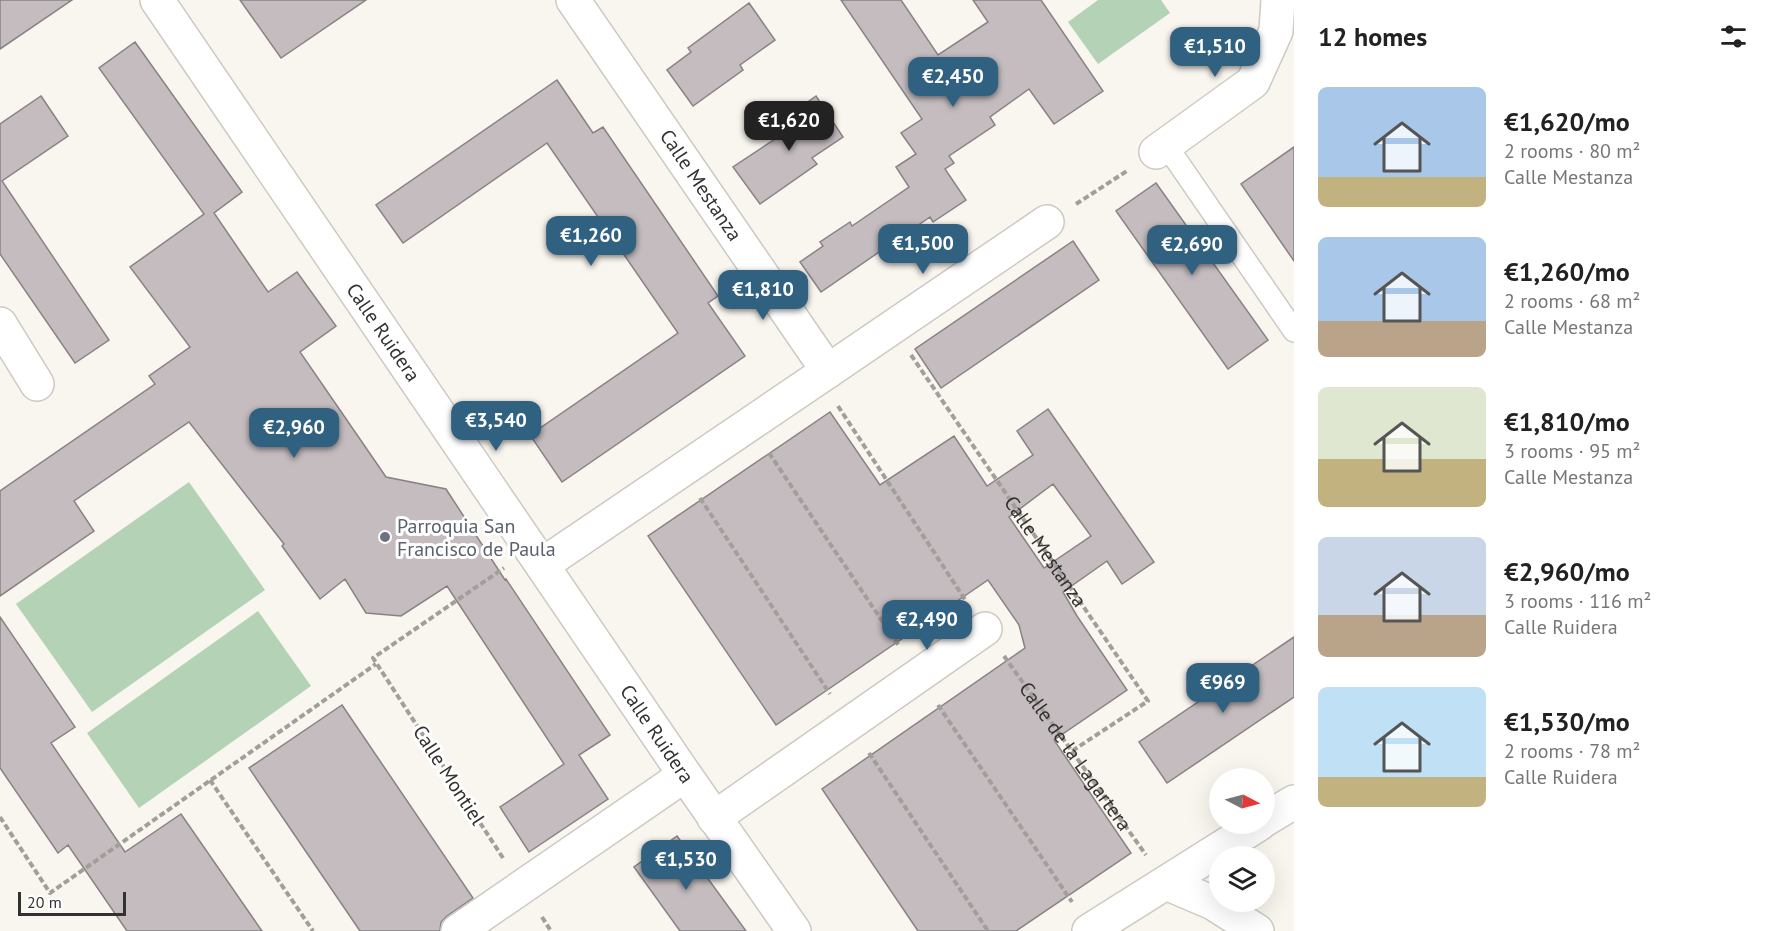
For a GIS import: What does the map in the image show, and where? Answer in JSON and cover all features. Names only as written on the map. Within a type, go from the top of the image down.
[{"type":"street","name":"Calle Ruidera","points":[[158,0],[714,818],[794,931]]},
{"type":"street","name":"Calle Mestanza","points":[[573,0],[823,374]]},
{"type":"street","points":[[1161,149],[1253,82],[1283,16]]},
{"type":"street","points":[[537,557],[823,374],[1047,222]]},
{"type":"street","points":[[0,324],[37,384]]},
{"type":"street","points":[[714,818],[985,629]]},
{"type":"street","points":[[458,931],[685,775]]},
{"type":"street","points":[[1275,813],[1294,802]]},
{"type":"street","points":[[1089,931],[1244,834]]},
{"type":"street","points":[[1166,883],[1213,903],[1257,931]]},
{"type":"lane","points":[[1161,149],[1294,331]]},
{"type":"path","points":[[1047,222],[1161,149]]},
{"type":"path","name":"Calle Mestanza","points":[[892,327],[1148,701],[1072,751]]},
{"type":"path","name":"Calle de la Lagartera","points":[[823,374],[985,629],[1166,883]]},
{"type":"path","points":[[0,817],[50,892],[376,664],[373,658],[537,557]]},
{"type":"path","name":"Calle Montiel","points":[[376,664],[551,931]]},
{"type":"path","points":[[210,780],[313,931]]},
{"type":"green space","points":[[1098,0],[1161,0],[1170,13],[1098,64],[1068,22]]},
{"type":"green space","points":[[189,482],[265,590],[92,712],[16,604]]},
{"type":"green space","points":[[258,611],[311,686],[139,808],[87,733]]},
{"type":"building","points":[[0,0],[72,0],[0,49]]},
{"type":"building","points":[[240,0],[366,0],[281,58]]},
{"type":"building","points":[[841,0],[901,0],[938,55],[988,22],[973,0],[1041,0],[1103,91],[1054,124],[1029,89],[990,117],[995,125],[949,156],[954,163],[945,169],[966,200],[933,222],[930,217],[821,292],[800,262],[823,246],[820,242],[850,222],[852,226],[909,187],[896,167],[916,154],[901,133],[922,119]]},
{"type":"building","points":[[749,3],[775,40],[740,65],[743,70],[693,106],[667,70],[691,52],[688,48]]},
{"type":"building","points":[[135,42],[242,192],[214,213],[268,292],[297,272],[336,326],[300,352],[386,477],[446,489],[610,735],[579,755],[608,799],[529,852],[500,807],[564,764],[447,586],[401,616],[366,613],[345,579],[320,599],[282,546],[284,544],[189,422],[74,501],[94,531],[0,596],[0,491],[155,384],[149,376],[190,347],[130,267],[204,214],[99,68]]},
{"type":"building","points":[[557,80],[593,133],[603,127],[718,296],[708,303],[745,356],[562,482],[530,435],[678,333],[547,143],[403,243],[376,205]]},
{"type":"building","points":[[41,96],[68,136],[2,181],[109,340],[75,363],[0,254],[0,124]]},
{"type":"building","points":[[816,96],[843,137],[812,158],[817,164],[760,204],[733,167],[784,133],[782,130],[795,121],[791,114]]},
{"type":"building","points":[[1294,147],[1294,261],[1241,184]]},
{"type":"building","points":[[1156,183],[1268,340],[1228,369],[1116,211]]},
{"type":"building","points":[[1073,241],[1099,280],[941,388],[915,349]]},
{"type":"building","points":[[1048,409],[1154,562],[1122,584],[1107,561],[1063,592],[1127,690],[1054,740],[1131,853],[1016,931],[918,931],[822,789],[1025,648],[1019,625],[988,580],[776,725],[648,536],[830,412],[880,485],[954,436],[987,486],[1033,455],[1017,431]],"holes":[[[1053,484],[1091,536],[1044,568],[1009,517]]]},
{"type":"building","points":[[0,617],[75,727],[51,743],[125,852],[181,814],[262,931],[127,931],[68,845],[58,853],[0,768]]},
{"type":"building","points":[[1294,637],[1294,697],[1167,783],[1139,742]]},
{"type":"building","points":[[342,705],[473,898],[441,922],[440,931],[360,931],[249,768]]},
{"type":"building","points":[[677,836],[746,931],[680,931],[634,867]]},
{"type":"place","name":"Parroquia San Francisco de Paula","points":[[385,537]]}]
